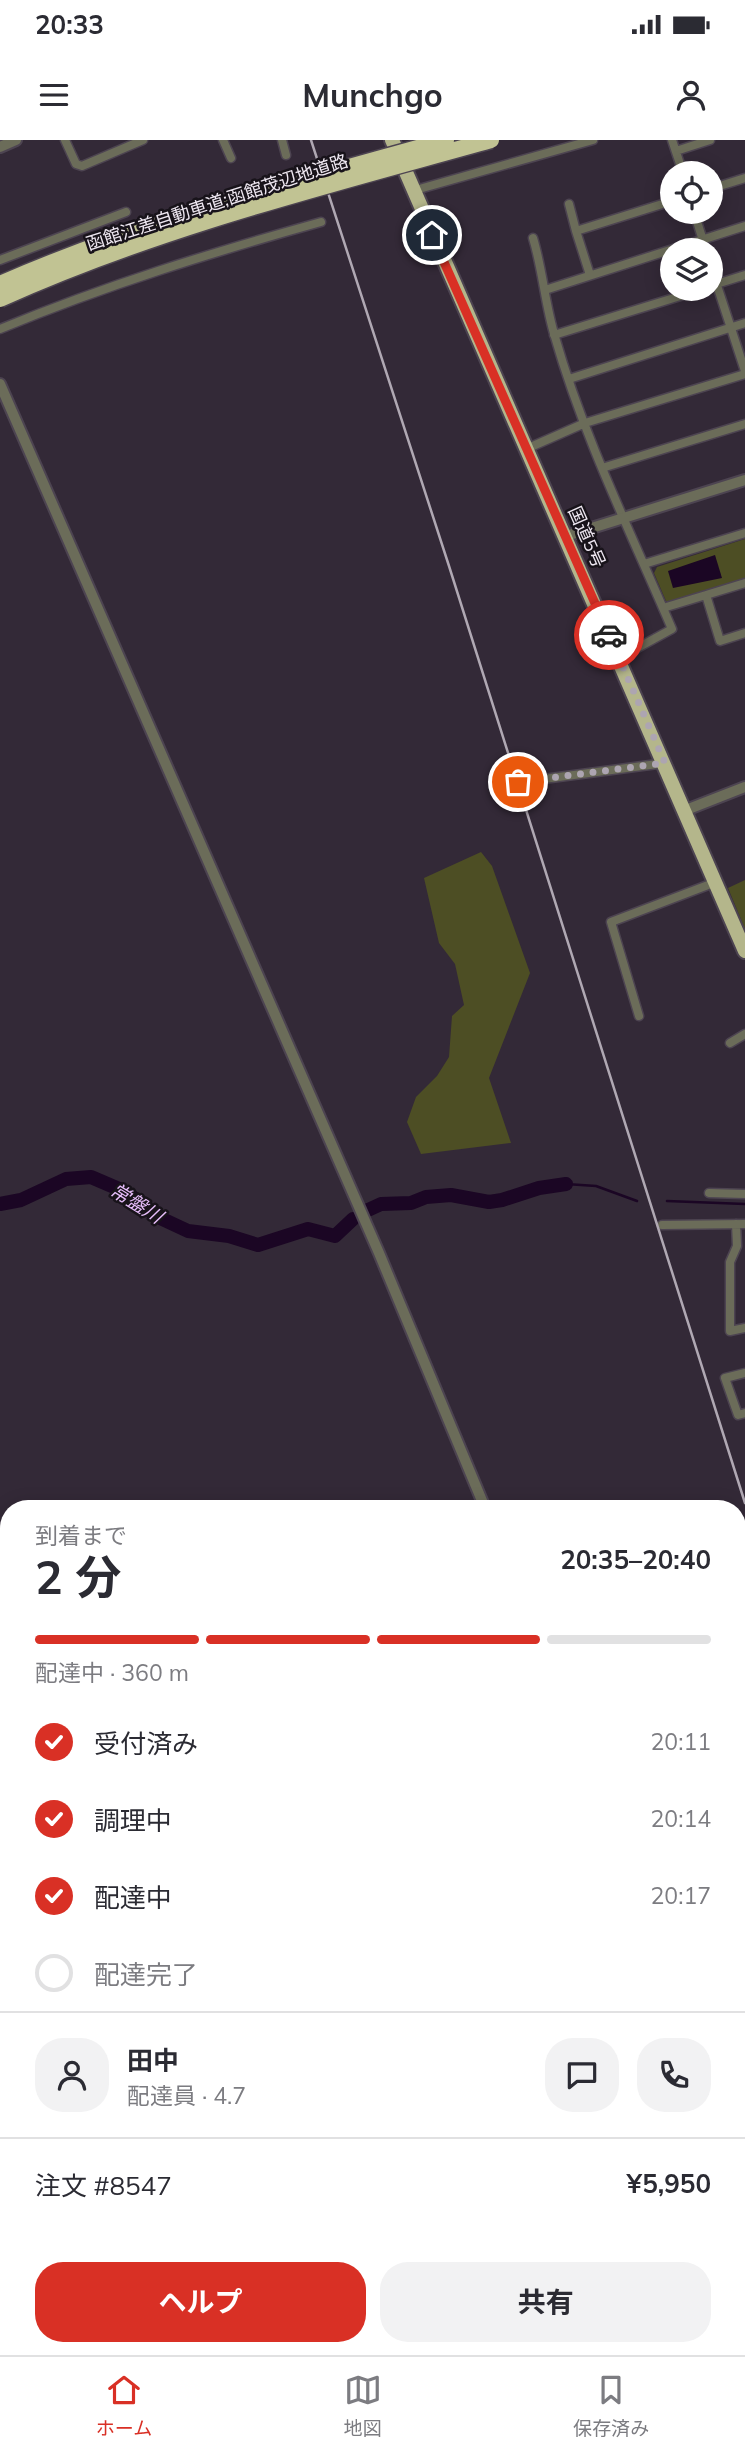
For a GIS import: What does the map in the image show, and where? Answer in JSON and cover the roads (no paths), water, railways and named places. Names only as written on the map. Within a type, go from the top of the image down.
[{"type":"highway","name":"国道5号","points":[[392,140],[412,191],[686,810],[745,951]]},
{"type":"highway","name":"函館江差自動車道;函館茂辺地道路","points":[[0,284],[46,265],[194,214],[446,140]]},
{"type":"highway","name":"函館江差自動車道;函館茂辺地道路","points":[[0,299],[98,259],[282,198],[491,140]]},
{"type":"street","points":[[0,147],[16,140]]},
{"type":"street","points":[[65,140],[76,164],[82,166],[143,140]]},
{"type":"street","points":[[223,140],[231,158]]},
{"type":"street","points":[[282,140],[286,155]]},
{"type":"street","points":[[556,140],[559,150]]},
{"type":"street","points":[[412,191],[593,140]]},
{"type":"street","points":[[672,140],[679,161]]},
{"type":"street","points":[[676,151],[709,140]]},
{"type":"street","points":[[723,185],[745,178]]},
{"type":"street","points":[[569,204],[590,275]]},
{"type":"street","points":[[576,231],[660,205]]},
{"type":"street","points":[[0,260],[127,212]]},
{"type":"street","points":[[0,330],[88,293],[170,265],[321,222]]},
{"type":"street","points":[[706,238],[745,226]]},
{"type":"street","points":[[533,238],[554,335],[569,379],[602,468],[672,629],[619,658]]},
{"type":"street","points":[[545,290],[660,253]]},
{"type":"street","points":[[723,283],[745,275]]},
{"type":"street","points":[[554,335],[664,301]]},
{"type":"street","points":[[526,449],[585,423],[745,372],[720,301]]},
{"type":"street","points":[[569,379],[745,323]]},
{"type":"street","points":[[0,384],[379,1252],[482,1500]]},
{"type":"street","points":[[602,468],[745,424]]},
{"type":"street","points":[[566,536],[745,480]]},
{"type":"street","points":[[644,564],[745,533]]},
{"type":"street","points":[[663,608],[745,583]]},
{"type":"street","points":[[706,595],[720,641],[745,633]]},
{"type":"street","points":[[513,783],[665,763]]},
{"type":"street","points":[[686,810],[745,787]]},
{"type":"street","points":[[639,1016],[611,922],[716,881]]},
{"type":"street","points":[[730,1043],[745,1034]]},
{"type":"street","points":[[709,1193],[745,1194]]},
{"type":"street","points":[[662,1225],[741,1224],[737,1246],[730,1262],[730,1331],[745,1328]]},
{"type":"street","points":[[745,1373],[725,1378],[738,1415],[745,1413]]},
{"type":"waterway","name":"常盤川","points":[[0,1204],[21,1200],[66,1179],[91,1177],[126,1192],[158,1217],[188,1231],[229,1236],[258,1245],[308,1229],[335,1236],[353,1219]]},
{"type":"waterway","name":"常盤川","points":[[566,1184],[596,1186],[637,1201]]},
{"type":"waterway","name":"常盤川","points":[[368,1210],[381,1204],[411,1203],[426,1197],[451,1195],[489,1202],[539,1188],[566,1184]]},
{"type":"waterway","name":"常盤川","points":[[667,1201],[745,1204]]},
{"type":"railway","points":[[311,140],[449,566],[744,1500]]}]
